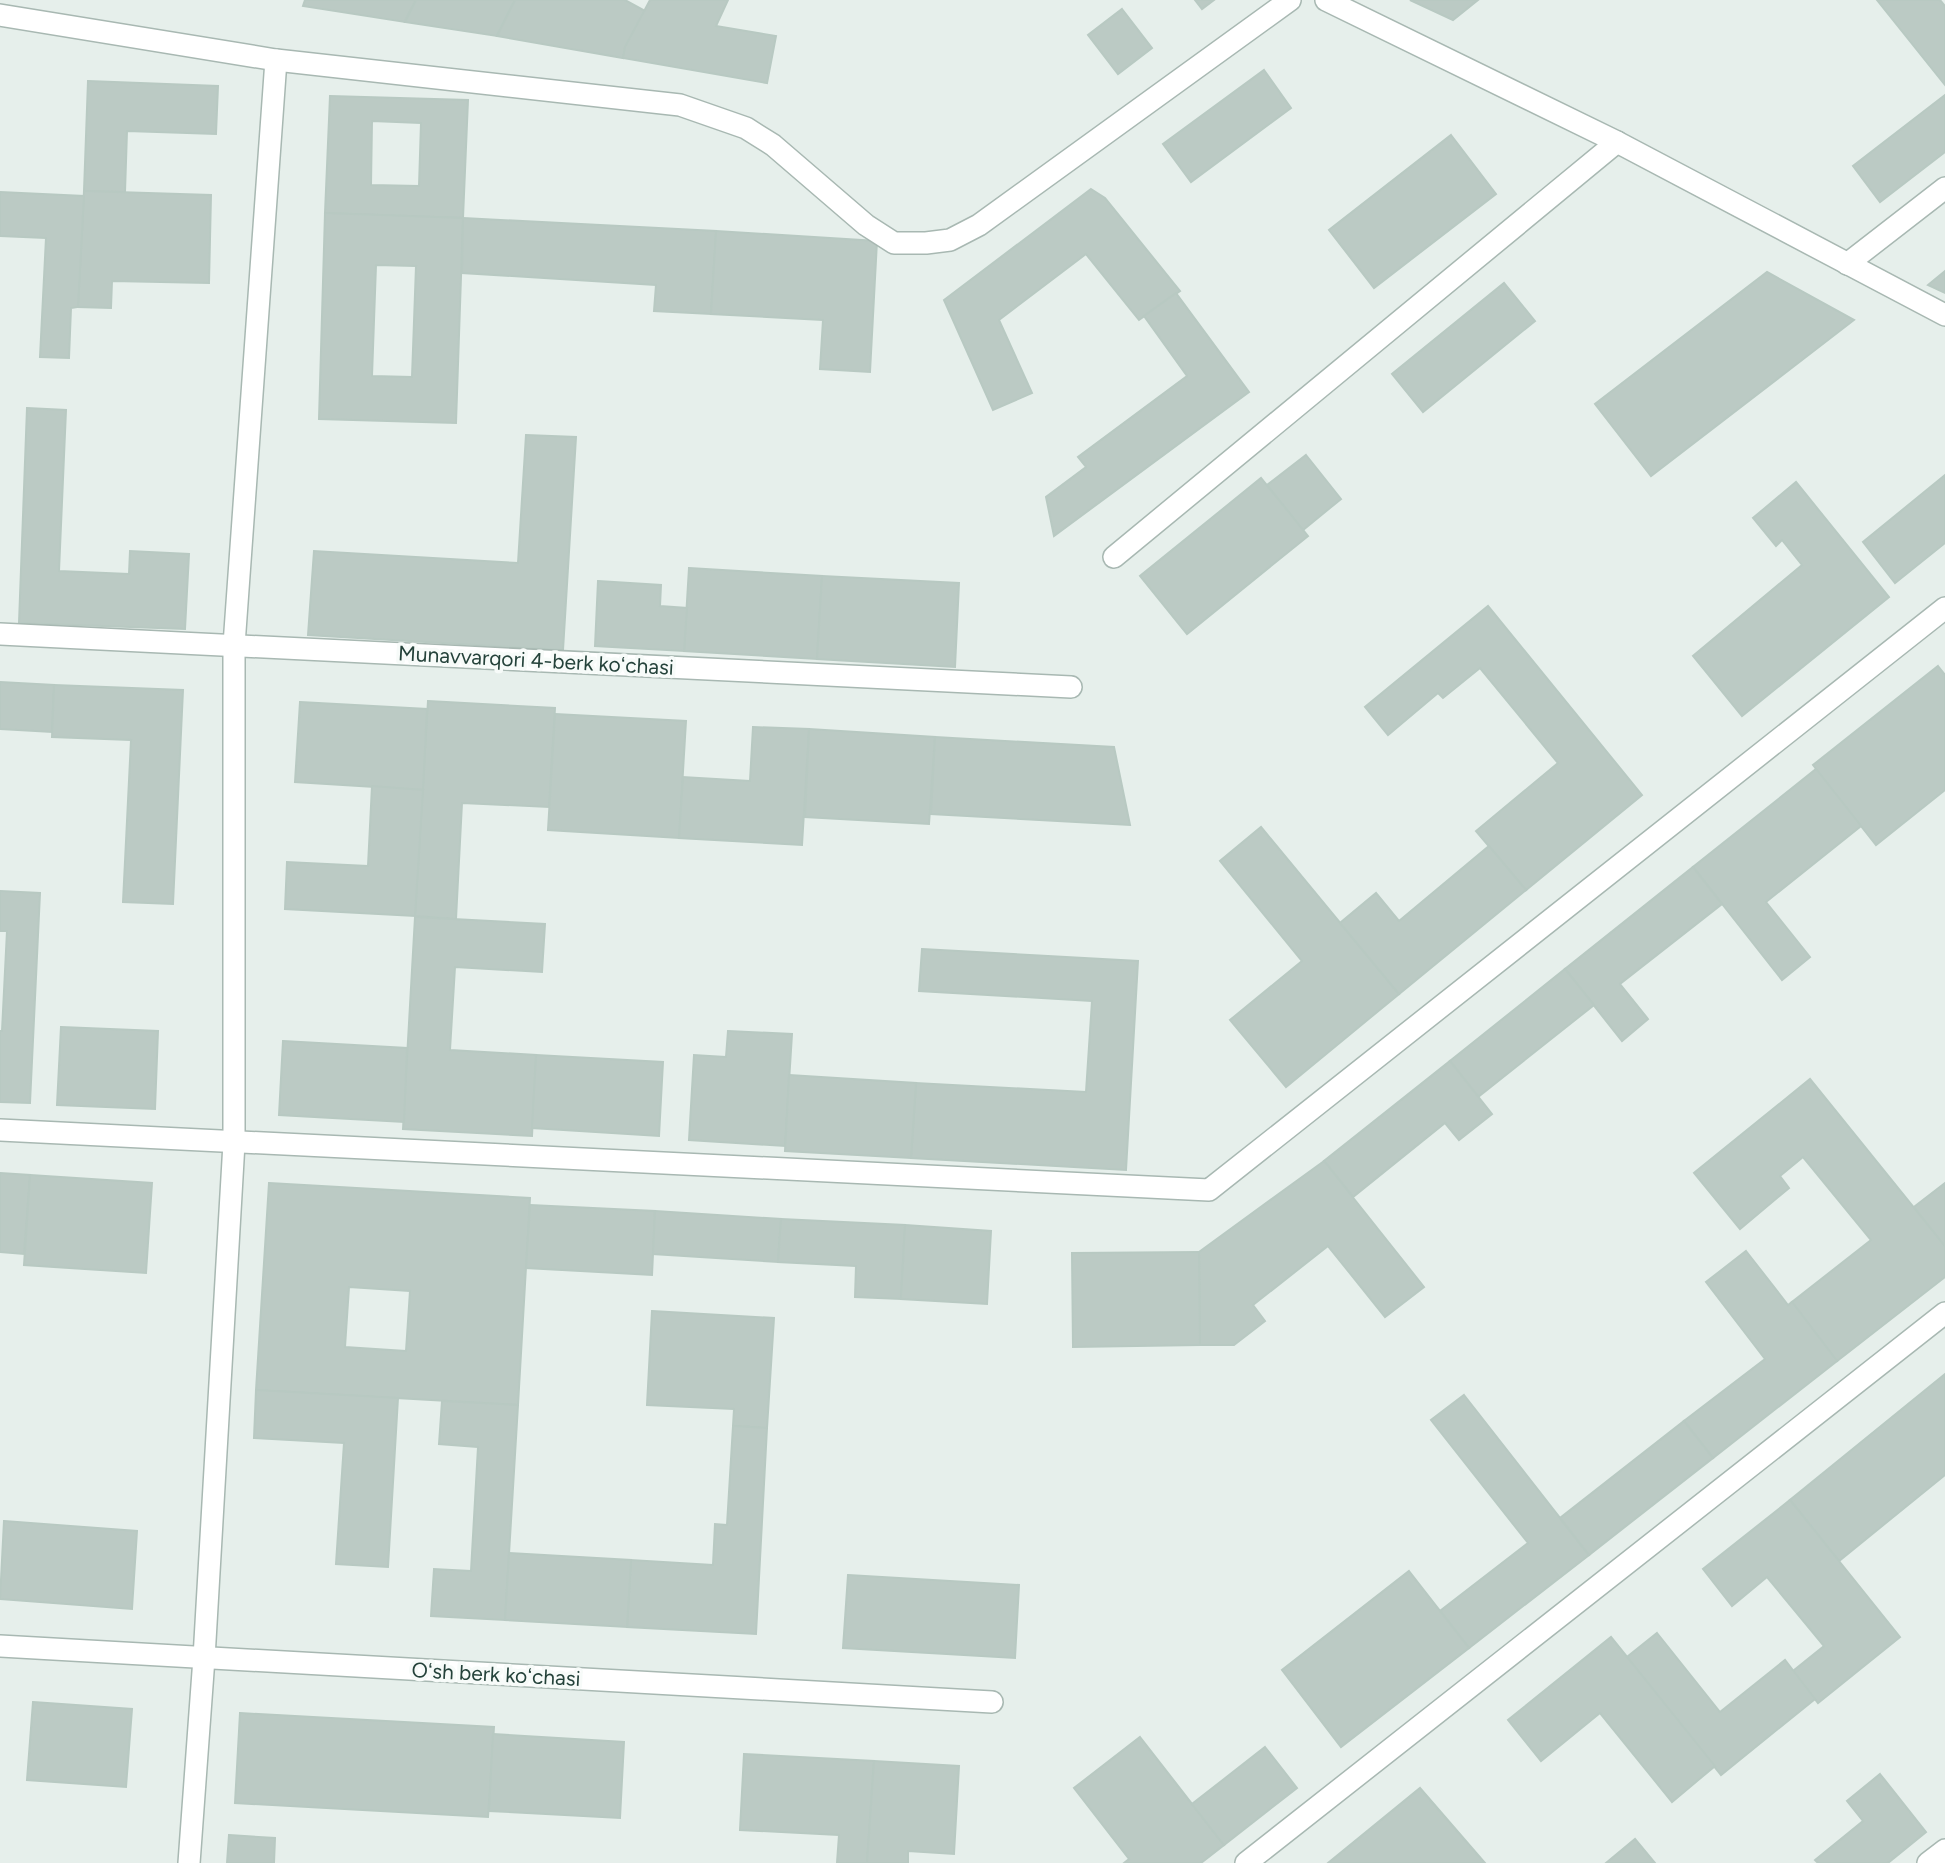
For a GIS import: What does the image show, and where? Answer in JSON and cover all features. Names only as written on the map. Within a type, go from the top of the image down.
[{"type":"street","points":[[0,15],[276,60],[680,105],[746,128],[773,145],[866,225],[894,243],[926,243],[950,240],[979,225],[1290,0]]},
{"type":"street","points":[[1326,0],[1617,142],[1945,315]]},
{"type":"street","points":[[189,1863],[204,1658],[234,1143],[234,645],[276,60]]},
{"type":"street","points":[[1114,557],[1617,142]]},
{"type":"street","points":[[1847,264],[1945,188]]},
{"type":"street","points":[[0,1130],[1209,1190],[1945,608]]},
{"type":"street","name":"Munavvarqori 4-berk koʻchasi","points":[[0,634],[1071,687]]},
{"type":"street","points":[[1246,1863],[1945,1313]]},
{"type":"street","name":"Oʻsh berk koʻchasi","points":[[0,1646],[992,1702]]},
{"type":"street","points":[[1928,1863],[1945,1850]]},
{"type":"building","points":[[305,0],[416,0],[405,22],[303,6]]},
{"type":"building","points":[[416,0],[515,0],[497,36],[405,22]]},
{"type":"building","points":[[515,0],[625,0],[645,11],[625,47],[623,58],[497,36]]},
{"type":"building","points":[[650,0],[728,0],[716,26],[776,36],[767,83],[623,58],[625,47]]},
{"type":"building","points":[[1195,0],[1214,0],[1202,9]]},
{"type":"building","points":[[1410,0],[1478,0],[1453,20]]},
{"type":"building","points":[[1877,0],[1940,0],[1945,6],[1945,85]]},
{"type":"building","points":[[1122,9],[1152,48],[1118,74],[1088,35]]},
{"type":"building","points":[[1264,70],[1291,108],[1191,182],[1163,144]]},
{"type":"building","points":[[88,81],[218,86],[216,134],[127,131],[125,192],[84,191]]},
{"type":"building","points":[[1945,95],[1945,152],[1880,202],[1853,166]]},
{"type":"building","points":[[330,96],[468,100],[463,218],[325,213]],"holes":[[[372,121],[421,123],[419,186],[371,185]]]},
{"type":"building","points":[[1451,135],[1496,194],[1374,288],[1329,230]]},
{"type":"building","points":[[1091,189],[1105,198],[1180,291],[1139,320],[1086,254],[999,320],[1032,393],[993,410],[944,300]]},
{"type":"building","points":[[84,191],[211,195],[209,283],[112,281],[111,308],[78,307]]},
{"type":"building","points":[[0,192],[84,196],[78,307],[71,308],[69,358],[40,357],[46,238],[0,236]]},
{"type":"building","points":[[325,213],[463,218],[456,423],[319,419]],"holes":[[[376,265],[416,266],[412,377],[372,376]]]},
{"type":"building","points":[[463,218],[716,231],[711,314],[654,311],[656,285],[462,273]]},
{"type":"building","points":[[716,231],[877,241],[870,372],[820,369],[823,320],[711,314]]},
{"type":"building","points":[[1945,271],[1945,293],[1928,285]]},
{"type":"building","points":[[1767,272],[1854,320],[1651,476],[1595,404]]},
{"type":"building","points":[[1504,283],[1535,321],[1423,412],[1392,374]]},
{"type":"building","points":[[1176,293],[1249,392],[1054,536],[1046,497],[1086,467],[1078,457],[1187,376],[1144,316]]},
{"type":"building","points":[[27,408],[66,410],[59,571],[129,574],[130,551],[189,554],[185,629],[19,623]]},
{"type":"building","points":[[526,435],[576,437],[563,650],[308,635],[314,551],[518,563]]},
{"type":"building","points":[[1306,455],[1341,499],[1303,530],[1267,485]]},
{"type":"building","points":[[1945,475],[1945,543],[1895,583],[1863,542]]},
{"type":"building","points":[[1261,478],[1308,536],[1187,634],[1140,576]]},
{"type":"building","points":[[1796,482],[1889,597],[1742,716],[1693,656],[1802,565],[1782,540],[1776,546],[1753,518]]},
{"type":"building","points":[[689,568],[822,576],[817,659],[684,651]]},
{"type":"building","points":[[822,576],[959,583],[955,667],[817,659]]},
{"type":"building","points":[[598,581],[661,585],[660,606],[687,608],[684,651],[595,646]]},
{"type":"building","points":[[1488,606],[1642,795],[1526,890],[1476,831],[1558,763],[1480,668],[1443,698],[1438,693],[1388,735],[1365,707]]},
{"type":"building","points":[[1938,666],[1945,675],[1945,790],[1876,845],[1813,765]]},
{"type":"building","points":[[0,682],[54,685],[52,732],[0,729]]},
{"type":"building","points":[[54,685],[183,690],[173,904],[123,902],[131,740],[52,737]]},
{"type":"building","points":[[428,701],[555,708],[549,807],[462,803],[456,919],[415,916]]},
{"type":"building","points":[[300,702],[427,709],[423,790],[295,782]]},
{"type":"building","points":[[555,714],[686,721],[679,838],[548,830]]},
{"type":"building","points":[[753,727],[809,729],[802,845],[679,838],[683,777],[750,781]]},
{"type":"building","points":[[809,729],[935,737],[929,824],[805,817]]},
{"type":"building","points":[[935,737],[1114,747],[1130,825],[931,814]]},
{"type":"building","points":[[1816,769],[1861,826],[1766,902],[1810,957],[1782,980],[1693,867]]},
{"type":"building","points":[[372,786],[423,790],[415,916],[285,909],[287,862],[368,866]]},
{"type":"building","points":[[1261,827],[1399,994],[1286,1087],[1230,1020],[1302,961],[1220,861]]},
{"type":"building","points":[[1489,846],[1526,890],[1399,994],[1340,923],[1376,893],[1399,921]]},
{"type":"building","points":[[1693,867],[1722,904],[1620,984],[1648,1019],[1622,1041],[1565,969]]},
{"type":"building","points":[[0,891],[40,893],[30,1103],[0,1102],[0,1031],[7,931],[0,931]]},
{"type":"building","points":[[415,917],[545,924],[542,972],[455,967],[450,1050],[536,1055],[532,1136],[403,1129]]},
{"type":"building","points":[[922,949],[1138,961],[1126,1170],[911,1158],[916,1083],[1086,1092],[1092,1001],[919,991]]},
{"type":"building","points":[[1565,969],[1594,1005],[1478,1097],[1450,1061]]},
{"type":"building","points":[[61,1027],[158,1031],[155,1109],[57,1105]]},
{"type":"building","points":[[728,1031],[792,1034],[785,1146],[689,1140],[694,1055],[726,1057]]},
{"type":"building","points":[[283,1041],[407,1048],[404,1122],[279,1115]]},
{"type":"building","points":[[536,1055],[663,1062],[659,1136],[532,1128]]},
{"type":"building","points":[[1450,1061],[1492,1114],[1459,1140],[1445,1123],[1353,1197],[1324,1161]]},
{"type":"building","points":[[789,1075],[916,1083],[911,1158],[785,1151]]},
{"type":"building","points":[[1810,1079],[1945,1246],[1945,1277],[1837,1361],[1792,1302],[1871,1240],[1803,1157],[1780,1176],[1789,1188],[1740,1229],[1694,1173]]},
{"type":"building","points":[[1324,1161],[1424,1287],[1385,1317],[1328,1246],[1253,1305],[1265,1321],[1234,1345],[1200,1345],[1199,1252]]},
{"type":"building","points":[[0,1173],[30,1175],[24,1254],[0,1252]]},
{"type":"building","points":[[30,1175],[152,1183],[146,1273],[24,1265]]},
{"type":"building","points":[[269,1183],[530,1198],[518,1405],[256,1390]],"holes":[[[349,1287],[410,1291],[406,1351],[345,1347]]]},
{"type":"building","points":[[1945,1183],[1945,1246],[1914,1207]]},
{"type":"building","points":[[530,1205],[655,1211],[652,1275],[526,1268]]},
{"type":"building","points":[[655,1211],[781,1219],[778,1262],[653,1254]]},
{"type":"building","points":[[781,1219],[905,1225],[901,1299],[855,1297],[856,1266],[778,1262]]},
{"type":"building","points":[[905,1225],[991,1231],[987,1304],[901,1299]]},
{"type":"building","points":[[1746,1251],[1788,1305],[1792,1302],[1837,1361],[1713,1458],[1684,1421],[1765,1359],[1706,1282]]},
{"type":"building","points":[[1199,1252],[1200,1345],[1073,1347],[1072,1253]]},
{"type":"building","points":[[652,1311],[774,1318],[767,1428],[733,1426],[734,1409],[647,1405]]},
{"type":"building","points":[[1945,1374],[1945,1475],[1839,1561],[1790,1500]]},
{"type":"building","points":[[256,1390],[398,1398],[388,1567],[336,1564],[344,1443],[254,1438]]},
{"type":"building","points":[[1464,1395],[1589,1555],[1469,1648],[1440,1611],[1528,1543],[1431,1420]]},
{"type":"building","points":[[442,1401],[518,1405],[505,1620],[431,1616],[434,1569],[471,1571],[478,1447],[439,1444]]},
{"type":"building","points":[[1684,1421],[1713,1458],[1589,1555],[1560,1518]]},
{"type":"building","points":[[733,1426],[767,1428],[756,1634],[627,1627],[631,1560],[713,1565],[715,1524],[727,1525]]},
{"type":"building","points":[[1790,1500],[1900,1637],[1818,1703],[1793,1671],[1824,1646],[1767,1577],[1732,1606],[1703,1569]]},
{"type":"building","points":[[4,1521],[137,1531],[132,1609],[0,1599]]},
{"type":"building","points":[[509,1553],[631,1560],[627,1627],[505,1620]]},
{"type":"building","points":[[1409,1571],[1469,1648],[1341,1747],[1282,1670]]},
{"type":"building","points":[[848,1575],[1019,1585],[1015,1658],[843,1648]]},
{"type":"building","points":[[1657,1633],[1720,1712],[1785,1660],[1815,1699],[1721,1775],[1627,1657]]},
{"type":"building","points":[[1611,1637],[1715,1766],[1672,1802],[1600,1713],[1541,1761],[1508,1720]]},
{"type":"building","points":[[33,1702],[132,1709],[126,1787],[27,1780]]},
{"type":"building","points":[[240,1713],[494,1727],[488,1817],[235,1803]]},
{"type":"building","points":[[493,1734],[624,1742],[620,1818],[489,1811]]},
{"type":"building","points":[[1140,1737],[1224,1845],[1201,1863],[1124,1863],[1129,1859],[1074,1788]]},
{"type":"building","points":[[1265,1747],[1297,1788],[1224,1845],[1192,1804]]},
{"type":"building","points":[[744,1754],[874,1761],[867,1863],[837,1863],[839,1835],[740,1830]]},
{"type":"building","points":[[874,1761],[959,1766],[954,1854],[908,1851],[908,1863],[867,1863]]},
{"type":"building","points":[[1880,1774],[1926,1832],[1888,1863],[1818,1863],[1815,1860],[1863,1821],[1847,1801]]},
{"type":"building","points":[[1420,1788],[1485,1863],[1328,1863]]},
{"type":"building","points":[[229,1835],[275,1838],[274,1863],[227,1863]]},
{"type":"building","points":[[1635,1839],[1655,1863],[1606,1863]]}]
